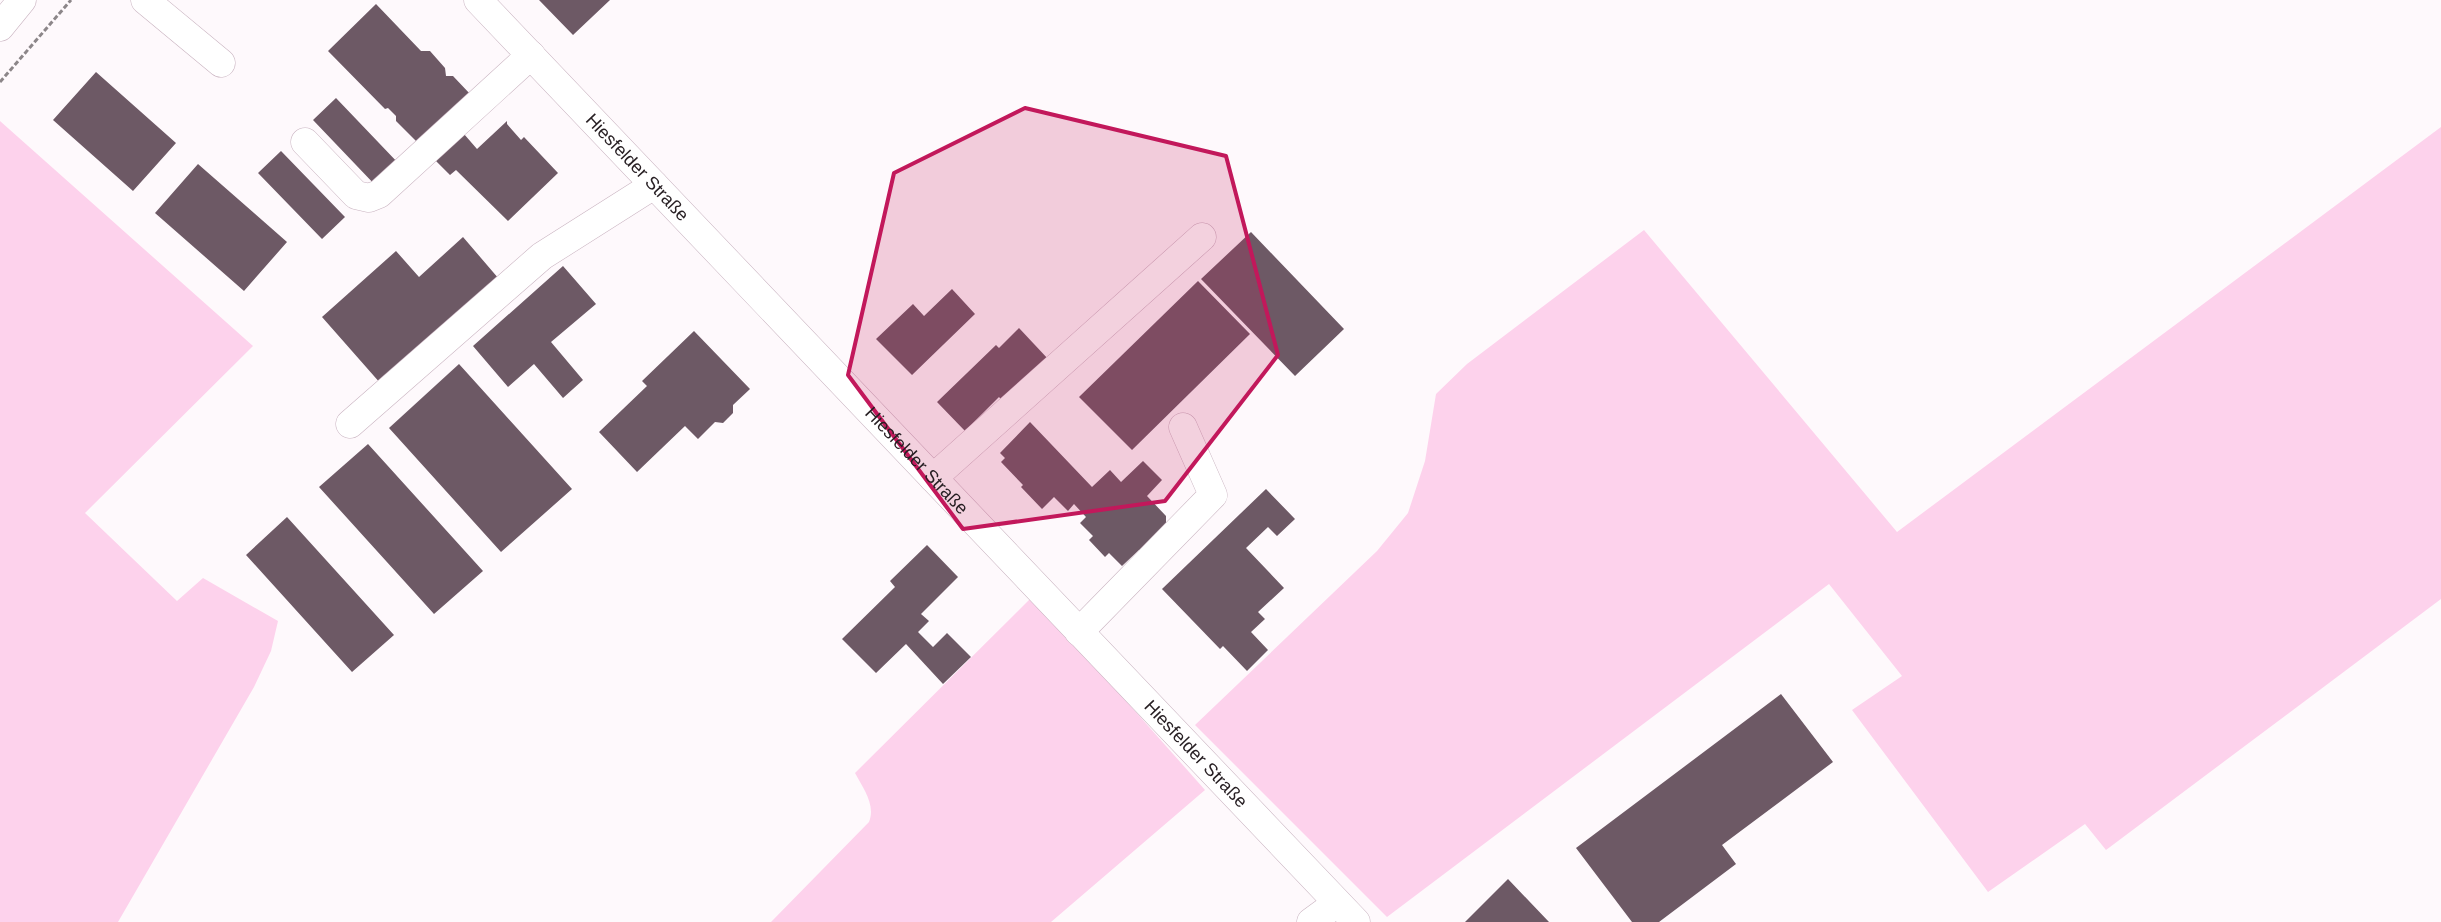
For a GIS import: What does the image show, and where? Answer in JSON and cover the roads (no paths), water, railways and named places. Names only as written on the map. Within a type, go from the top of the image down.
[{"type":"street","points":[[0,27],[22,0]]},
{"type":"street","points":[[145,0],[221,64]]},
{"type":"street","name":"Hiesfelder Straße","points":[[478,0],[1356,922]]},
{"type":"street","points":[[305,142],[356,194],[370,198],[379,194],[531,55]]},
{"type":"street","points":[[350,424],[542,256],[654,184]]},
{"type":"street","points":[[933,478],[1202,237]]},
{"type":"street","points":[[1079,632],[1213,495],[1183,427]]},
{"type":"street","points":[[1311,922],[1337,902]]}]
